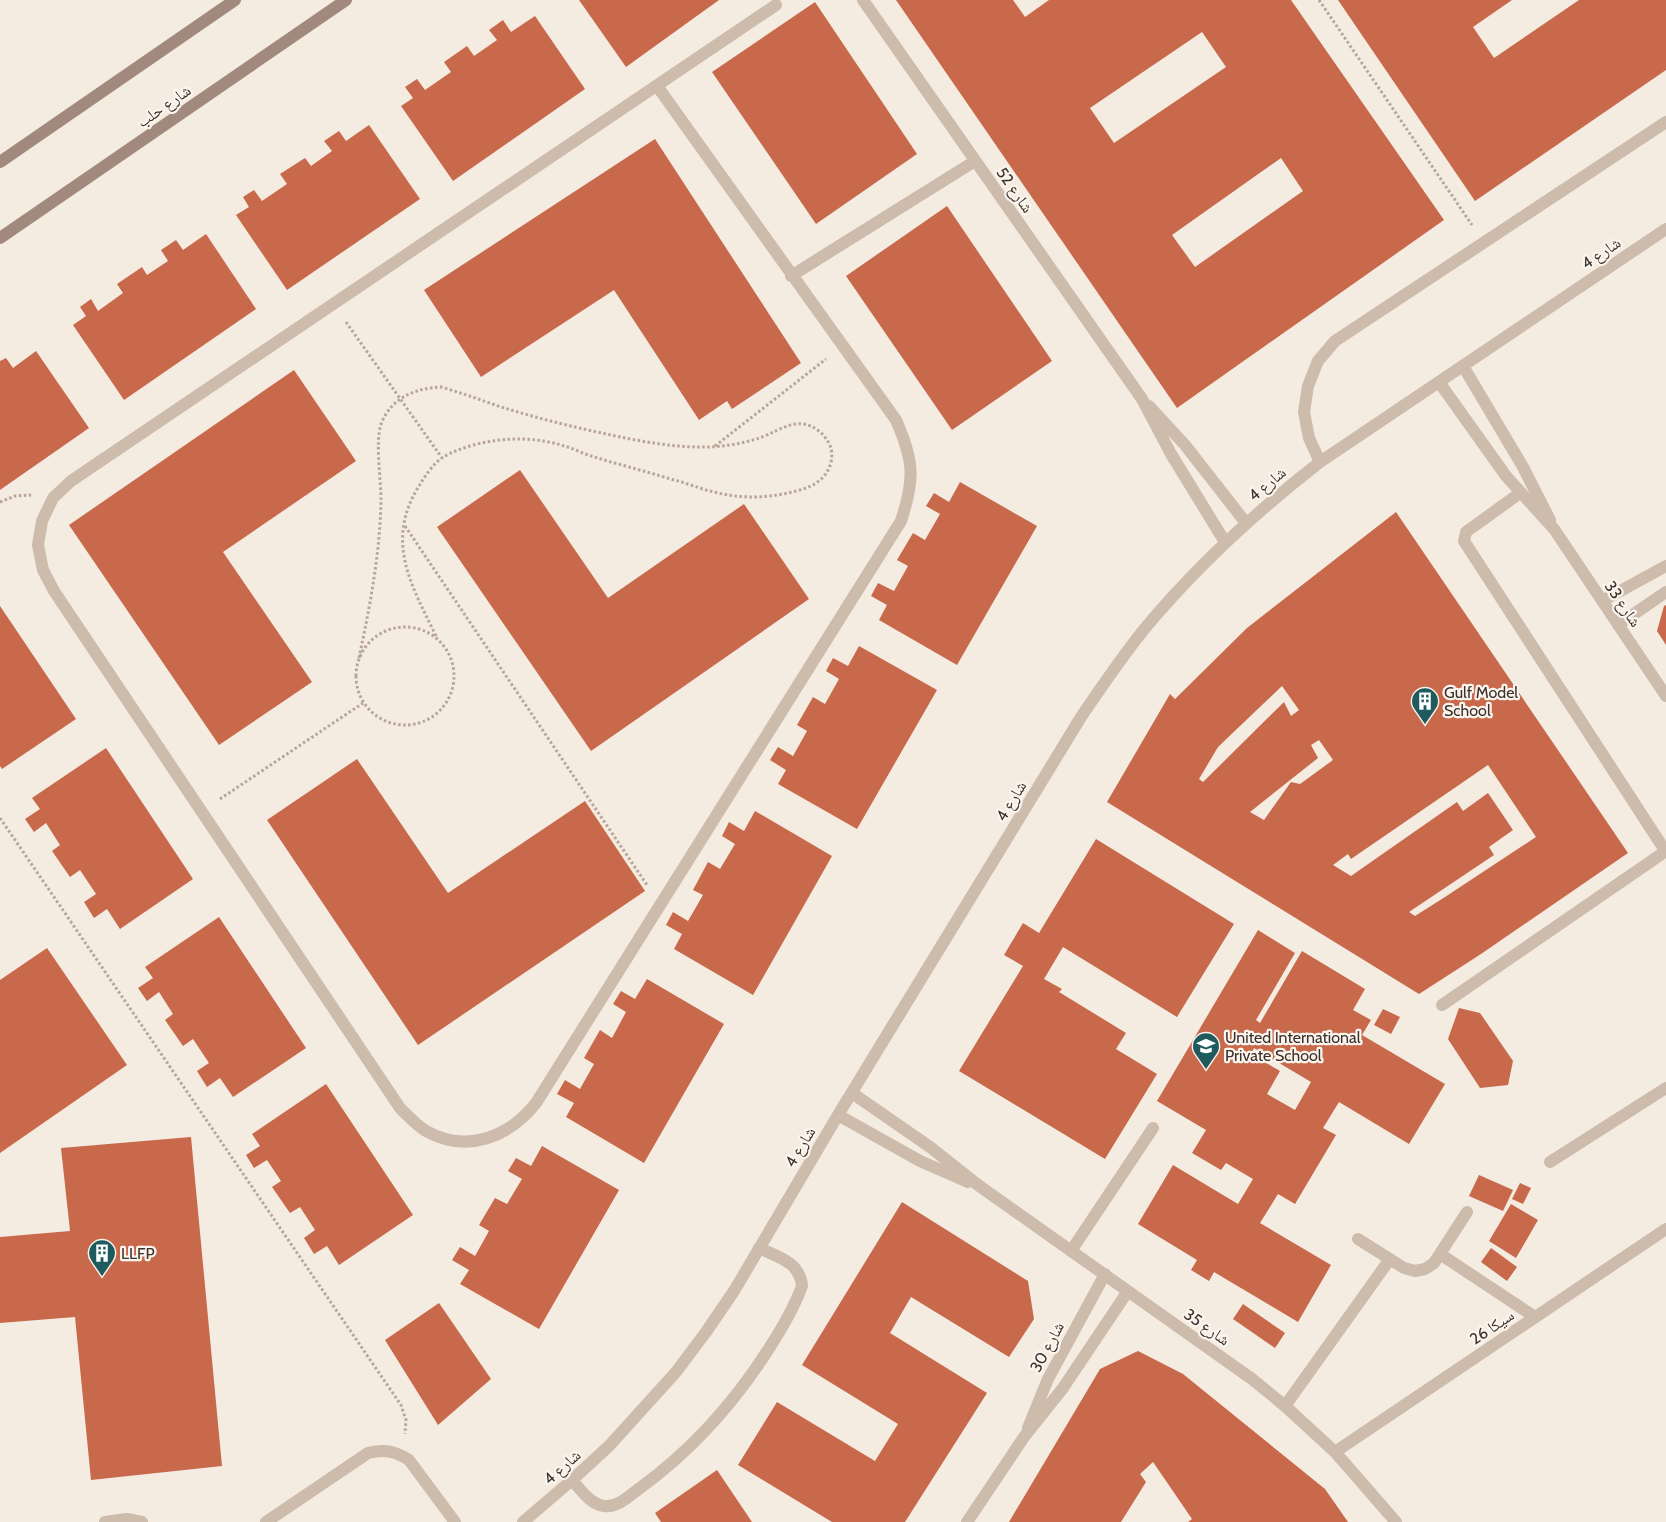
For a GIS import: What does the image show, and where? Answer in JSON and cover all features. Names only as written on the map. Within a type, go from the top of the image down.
[{"type":"street","points":[[0,162],[235,0]]},
{"type":"street","name":"شارع حلب","points":[[0,238],[346,0]]},
{"type":"street","name":"شارع 52","points":[[863,0],[1142,399],[1171,454],[1226,542]]},
{"type":"street","points":[[657,86],[791,276],[896,420],[906,444],[911,470],[909,496],[901,521],[536,1103],[525,1117],[511,1128],[495,1136],[478,1140],[460,1141],[442,1138],[426,1131],[412,1121],[400,1108],[54,592],[43,570],[38,545],[42,521],[53,498],[71,480],[333,304],[657,86],[776,6]]},
{"type":"street","points":[[1320,462],[1309,438],[1304,412],[1308,386],[1318,361],[1335,341],[1666,122]]},
{"type":"street","points":[[791,276],[975,161]]},
{"type":"street","name":"شارع 4","points":[[522,1522],[609,1446],[676,1372],[734,1291],[838,1115],[1092,702],[1146,627],[1246,523],[1320,462],[1666,229]]},
{"type":"street","name":"شارع 33","points":[[1463,366],[1523,467],[1554,530],[1666,696]]},
{"type":"street","name":"شارع 33","points":[[1439,382],[1520,493],[1554,530]]},
{"type":"street","name":"شارع 52","points":[[1142,399],[1185,445],[1246,523]]},
{"type":"street","points":[[1442,1005],[1666,851],[1464,541],[1466,532],[1520,493]]},
{"type":"street","points":[[1602,601],[1666,566]]},
{"type":"street","points":[[1618,625],[1666,592]]},
{"type":"street","points":[[1550,1162],[1666,1088]]},
{"type":"street","name":"شارع 35","points":[[852,1093],[930,1146],[978,1186],[1238,1368],[1285,1406],[1335,1452],[1396,1522]]},
{"type":"street","name":"شارع 35","points":[[838,1115],[920,1161],[978,1186]]},
{"type":"street","points":[[1071,1251],[1153,1128]]},
{"type":"street","points":[[1358,1239],[1404,1268],[1415,1271],[1425,1269],[1434,1263],[1467,1212]]},
{"type":"street","name":"سيكا 26","points":[[1335,1452],[1666,1229]]},
{"type":"street","points":[[572,1480],[596,1504],[605,1506],[615,1505],[660,1473],[694,1443],[725,1410],[753,1373],[778,1335],[802,1286],[801,1277],[791,1264],[758,1248]]},
{"type":"street","points":[[1440,1254],[1535,1317]]},
{"type":"street","points":[[1285,1406],[1390,1259]]},
{"type":"street","name":"شارع 30","points":[[1024,1437],[1048,1379],[1105,1274]]},
{"type":"street","name":"شارع 30","points":[[968,1522],[1024,1437],[1063,1388],[1128,1291]]},
{"type":"street","points":[[266,1522],[368,1453],[387,1450],[399,1453],[410,1460],[455,1522]]},
{"type":"street","points":[[105,1522],[127,1519],[142,1522]]},
{"type":"path","points":[[1319,0],[1484,243]]},
{"type":"path","points":[[333,304],[442,458]]},
{"type":"path","points":[[714,447],[842,347]]},
{"type":"path","points":[[442,387],[502,407],[576,427],[654,443],[690,447],[714,447],[754,439],[798,423],[812,426],[823,434],[831,447],[831,461],[826,475],[816,485],[780,495],[758,497],[714,492],[587,455],[565,446],[541,441],[517,439],[492,441],[466,447],[442,458],[428,472],[417,488],[409,506],[404,525],[403,543],[409,579],[437,638],[447,649],[453,664],[455,679],[452,695],[444,708],[432,718],[418,725],[402,726],[387,723],[374,715],[363,703],[357,689],[356,673],[372,600],[378,542],[381,500],[378,441],[381,425],[388,410],[400,398],[413,391],[442,387]]},
{"type":"path","points":[[404,525],[660,904]]},
{"type":"path","points":[[359,658],[367,645],[379,634],[393,628],[408,626],[423,630],[437,638]]},
{"type":"path","points":[[202,811],[363,703]]},
{"type":"path","points":[[0,818],[401,1405],[406,1420],[405,1437],[399,1453]]},
{"type":"building","points":[[579,0],[719,0],[626,67]]},
{"type":"building","points":[[896,0],[1013,0],[1025,17],[1049,0],[1291,0],[1444,220],[1177,408]],"holes":[[[1202,32],[1226,67],[1114,143],[1090,108]],[[1281,158],[1303,191],[1195,267],[1172,235]]]},
{"type":"building","points":[[1338,0],[1512,0],[1473,27],[1494,58],[1579,0],[1666,0],[1666,70],[1475,201]]},
{"type":"building","points":[[815,2],[917,154],[816,224],[712,72]]},
{"type":"building","points":[[535,16],[585,89],[453,181],[401,106],[413,98],[405,87],[417,79],[425,90],[451,72],[444,62],[467,46],[474,56],[497,40],[489,30],[503,20],[511,32]]},
{"type":"building","points":[[369,125],[420,199],[287,290],[236,215],[249,207],[243,197],[254,190],[262,201],[287,184],[280,174],[305,158],[311,166],[332,151],[324,141],[339,131],[346,141]]},
{"type":"building","points":[[655,139],[801,363],[732,409],[727,401],[699,420],[614,290],[481,377],[424,290]]},
{"type":"building","points":[[947,206],[1052,361],[952,430],[846,276]]},
{"type":"building","points":[[206,234],[256,309],[124,400],[73,325],[86,316],[80,307],[91,299],[98,311],[123,293],[117,284],[142,267],[147,275],[168,261],[161,250],[176,240],[183,250]]},
{"type":"building","points":[[36,351],[89,428],[0,490],[0,361],[6,358],[13,368]]},
{"type":"building","points":[[294,370],[356,461],[223,552],[312,682],[219,745],[69,525]]},
{"type":"building","points":[[520,470],[608,598],[744,504],[809,599],[591,751],[437,527]]},
{"type":"building","points":[[960,482],[1037,526],[957,665],[879,620],[887,605],[871,596],[878,583],[894,591],[908,566],[897,560],[913,533],[925,540],[940,514],[926,506],[934,493],[949,502]]},
{"type":"building","name":"Gulf Model School","points":[[1396,512],[1628,853],[1481,954],[1419,994],[1107,802],[1170,694],[1175,699],[1247,628]],"holes":[[[1282,686],[1299,710],[1291,716],[1284,702],[1203,782],[1199,779],[1218,747]],[[1319,740],[1333,760],[1300,784],[1291,782],[1264,820],[1250,812],[1318,758],[1311,745]],[[1488,765],[1536,837],[1415,916],[1409,912],[1494,855],[1489,847],[1513,830],[1488,793],[1463,811],[1457,802],[1351,876],[1333,865],[1348,854],[1351,859]]]},
{"type":"building","points":[[1666,605],[1666,645],[1657,631],[1664,606]]},
{"type":"building","points":[[0,606],[76,719],[2,769],[0,766]]},
{"type":"building","points":[[859,646],[937,690],[857,829],[778,784],[786,770],[770,760],[778,747],[793,756],[807,731],[797,725],[813,697],[825,704],[839,679],[826,671],[833,658],[848,666]]},
{"type":"building","points":[[106,748],[193,879],[120,929],[107,909],[94,918],[84,902],[96,894],[80,870],[70,877],[52,851],[60,845],[46,823],[34,832],[25,819],[40,809],[32,798]]},
{"type":"building","points":[[357,759],[448,893],[585,801],[645,891],[418,1045],[267,820]]},
{"type":"building","points":[[755,811],[832,856],[753,995],[674,949],[682,934],[666,925],[673,912],[688,921],[703,895],[693,890],[708,862],[720,869],[735,844],[722,836],[729,822],[744,831]]},
{"type":"building","points":[[1096,839],[1234,924],[1177,1017],[1063,947],[1044,979],[1062,989],[1059,992],[1126,1033],[1116,1049],[1157,1074],[1105,1159],[959,1071],[1023,966],[1004,955],[1023,923],[1039,933]]},
{"type":"building","points":[[219,917],[306,1048],[233,1097],[220,1078],[207,1087],[197,1071],[209,1063],[193,1039],[183,1046],[165,1020],[173,1014],[159,992],[147,1001],[138,988],[153,978],[145,967]]},
{"type":"building","points":[[1258,930],[1295,953],[1256,1020],[1260,1023],[1302,951],[1365,989],[1353,1010],[1371,1020],[1362,1035],[1445,1084],[1409,1144],[1339,1102],[1323,1128],[1336,1135],[1295,1204],[1278,1194],[1260,1223],[1331,1265],[1298,1322],[1214,1272],[1209,1281],[1191,1270],[1197,1260],[1138,1224],[1173,1165],[1238,1204],[1253,1179],[1226,1163],[1221,1170],[1192,1153],[1206,1130],[1157,1101]],"holes":[[[1254,1048],[1311,1082],[1295,1110],[1267,1094],[1280,1071],[1251,1054]]]},
{"type":"building","points":[[47,948],[127,1065],[0,1153],[0,980]]},
{"type":"building","points":[[647,979],[724,1024],[644,1163],[566,1117],[574,1103],[557,1094],[565,1080],[580,1089],[594,1064],[584,1058],[600,1030],[612,1038],[626,1012],[613,1004],[621,991],[635,999]]},
{"type":"building","points":[[1459,1008],[1480,1013],[1513,1061],[1508,1085],[1480,1088],[1448,1039]]},
{"type":"building","points":[[1383,1009],[1400,1017],[1391,1034],[1374,1025]]},
{"type":"building","points":[[326,1084],[413,1215],[339,1265],[327,1246],[314,1254],[304,1238],[315,1230],[300,1207],[290,1213],[272,1187],[281,1181],[267,1160],[254,1168],[246,1155],[260,1146],[252,1134]]},
{"type":"building","name":"LLFP","points":[[191,1137],[222,1466],[91,1480],[75,1317],[0,1323],[0,1237],[70,1231],[61,1148]]},
{"type":"building","points":[[542,1146],[619,1190],[539,1329],[460,1284],[469,1270],[452,1260],[460,1247],[475,1256],[489,1231],[479,1225],[495,1198],[507,1204],[522,1179],[508,1171],[516,1158],[531,1166]]},
{"type":"building","points":[[1479,1175],[1513,1190],[1503,1211],[1469,1196]]},
{"type":"building","points":[[1520,1183],[1531,1188],[1523,1204],[1512,1199]]},
{"type":"building","points":[[902,1202],[1028,1281],[1034,1319],[1009,1357],[911,1297],[890,1333],[987,1393],[905,1522],[832,1522],[738,1465],[777,1402],[875,1461],[898,1424],[802,1365]]},
{"type":"building","points":[[1511,1204],[1538,1220],[1516,1258],[1489,1241]]},
{"type":"building","points":[[1491,1248],[1517,1267],[1507,1281],[1481,1262]]},
{"type":"building","points":[[439,1303],[491,1379],[438,1425],[385,1340]]},
{"type":"building","points":[[1243,1304],[1285,1333],[1275,1348],[1233,1319]]},
{"type":"building","points":[[1138,1351],[1183,1374],[1325,1489],[1348,1522],[1188,1522],[1192,1519],[1153,1462],[1140,1474],[1146,1482],[1121,1522],[1009,1522],[1100,1369]]},
{"type":"building","points":[[717,1470],[752,1522],[661,1522],[655,1513]]},
{"type":"place","name":"Gulf Model School","points":[[1425,725]]},
{"type":"place","name":"United International Private School","points":[[1206,1070]]},
{"type":"place","name":"LLFP","points":[[102,1277]]}]
